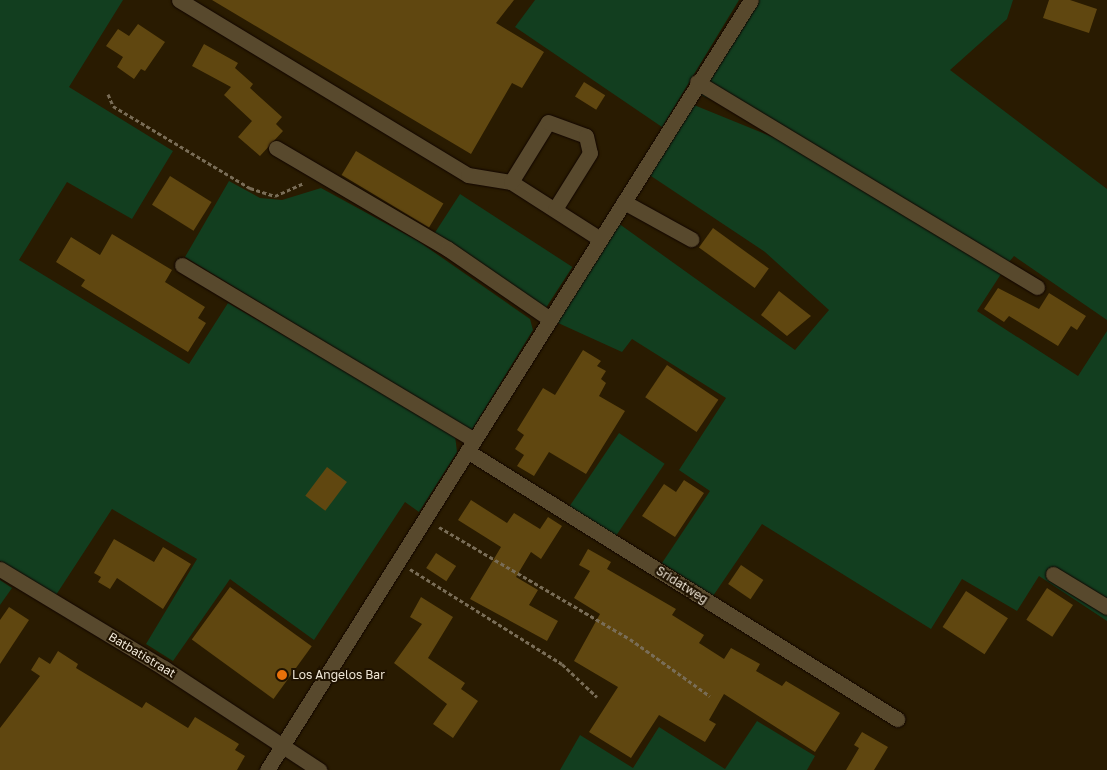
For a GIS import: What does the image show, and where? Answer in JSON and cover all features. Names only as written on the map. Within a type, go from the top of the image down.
[{"type":"street","points":[[179,0],[468,175],[511,182],[600,239]]},
{"type":"street","points":[[267,770],[751,0]]},
{"type":"street","points":[[698,82],[1037,287]]},
{"type":"street","points":[[511,182],[548,122],[586,136],[590,153],[555,209]]},
{"type":"street","points":[[276,148],[448,249],[550,319]]},
{"type":"street","points":[[624,202],[691,239]]},
{"type":"street","name":"Sridatweg","points":[[182,266],[470,445],[897,719]]},
{"type":"street","name":"Batbatistraat","points":[[0,569],[283,745],[319,770]]},
{"type":"street","points":[[1053,574],[1107,607]]},
{"type":"path","points":[[108,94],[113,106],[262,193],[284,195],[315,172]]},
{"type":"path","points":[[425,519],[630,639],[710,696]]},
{"type":"path","points":[[399,562],[562,664],[597,697]]},
{"type":"green space","points":[[0,0],[123,0],[69,87],[173,151],[132,219],[67,182],[19,260],[189,364],[228,303],[455,435],[457,452],[419,512],[405,502],[314,640],[230,579],[173,661],[146,644],[197,559],[112,509],[56,595],[0,561]]},
{"type":"green space","points":[[535,0],[739,0],[662,127],[515,27]]},
{"type":"green space","points":[[757,0],[1013,0],[1007,19],[950,70],[1107,189],[1107,320],[1014,256],[1009,262],[800,136],[698,94]]},
{"type":"green space","points":[[694,105],[790,144],[1001,274],[977,311],[1078,376],[1107,331],[1107,621],[1039,576],[1017,611],[962,579],[931,629],[762,524],[713,596],[662,563],[710,491],[679,470],[726,398],[632,339],[622,352],[556,322],[618,223],[795,350],[829,310],[765,252],[648,174]]},
{"type":"green space","points":[[229,181],[260,198],[282,200],[321,188],[418,241],[530,319],[533,330],[471,431],[185,257]]},
{"type":"green space","points":[[460,194],[572,267],[545,309],[433,236]]},
{"type":"green space","points":[[619,433],[665,464],[615,538],[569,507]]},
{"type":"green space","points":[[0,580],[12,588],[0,605]]},
{"type":"green space","points":[[757,721],[815,756],[807,770],[560,770],[580,735],[633,768],[659,727],[725,769]]},
{"type":"building","points":[[212,0],[514,0],[496,23],[544,52],[522,88],[512,83],[471,154]]},
{"type":"building","points":[[1049,0],[1070,0],[1097,9],[1089,33],[1043,18]]},
{"type":"building","points":[[138,24],[165,42],[145,71],[141,69],[134,79],[117,67],[123,57],[106,46],[118,29],[129,36]]},
{"type":"building","points":[[204,44],[238,63],[235,68],[253,84],[250,88],[282,117],[276,124],[283,131],[260,156],[238,137],[252,121],[224,95],[231,87],[192,66]]},
{"type":"building","points":[[584,82],[605,95],[596,110],[575,96]]},
{"type":"building","points":[[356,151],[443,204],[429,228],[342,175]]},
{"type":"building","points":[[170,176],[212,202],[194,231],[152,205]]},
{"type":"building","points":[[713,228],[769,269],[755,288],[699,247]]},
{"type":"building","points":[[112,234],[172,270],[165,282],[205,307],[198,318],[206,323],[188,352],[81,286],[85,280],[56,262],[71,237],[100,255]]},
{"type":"building","points":[[998,288],[1039,309],[1049,293],[1086,316],[1077,330],[1071,326],[1058,346],[1009,316],[1004,322],[984,309]]},
{"type":"building","points":[[779,291],[811,316],[787,336],[761,315]]},
{"type":"building","points":[[583,350],[601,361],[597,366],[606,371],[601,379],[606,383],[599,396],[625,411],[586,474],[549,452],[534,476],[517,466],[524,455],[515,449],[524,435],[517,430],[543,388],[555,395]]},
{"type":"building","points":[[667,365],[718,400],[697,432],[645,397]]},
{"type":"building","points":[[327,467],[347,482],[325,511],[305,496]]},
{"type":"building","points":[[684,480],[704,493],[675,537],[642,516],[664,484],[676,492]]},
{"type":"building","points":[[471,500],[507,523],[514,513],[540,529],[548,517],[562,526],[541,559],[531,552],[516,577],[538,590],[529,605],[558,621],[547,641],[470,599],[501,547],[458,520]]},
{"type":"building","points":[[114,539],[154,562],[163,547],[191,564],[163,609],[117,578],[110,589],[98,582],[101,577],[94,573]]},
{"type":"building","points":[[588,549],[611,562],[607,569],[676,609],[672,615],[704,635],[699,643],[724,659],[731,648],[760,664],[756,671],[782,686],[786,681],[840,713],[815,752],[724,694],[709,720],[716,724],[705,742],[659,715],[631,758],[589,732],[618,687],[574,661],[600,614],[574,598],[590,571],[579,565]]},
{"type":"building","points":[[436,553],[456,566],[446,581],[426,568]]},
{"type":"building","points":[[741,565],[763,580],[751,599],[728,584]]},
{"type":"building","points":[[230,587],[312,646],[274,699],[192,640]]},
{"type":"building","points":[[1047,588],[1073,605],[1052,637],[1026,620]]},
{"type":"building","points":[[966,591],[1008,618],[985,654],[943,627]]},
{"type":"building","points":[[421,597],[453,617],[428,658],[465,683],[461,689],[478,701],[453,738],[433,724],[447,704],[394,663],[422,624],[410,617]]},
{"type":"building","points":[[9,607],[29,620],[0,664],[0,620]]},
{"type":"building","points":[[58,651],[78,664],[76,668],[142,708],[146,702],[188,728],[195,717],[239,744],[235,750],[245,756],[237,770],[0,770],[0,728],[40,676],[31,670],[39,657],[50,664]]},
{"type":"building","points":[[862,732],[888,747],[874,770],[846,770],[859,748],[854,745]]},
{"type":"place","name":"Los Angelos Bar","points":[[282,675]]}]
